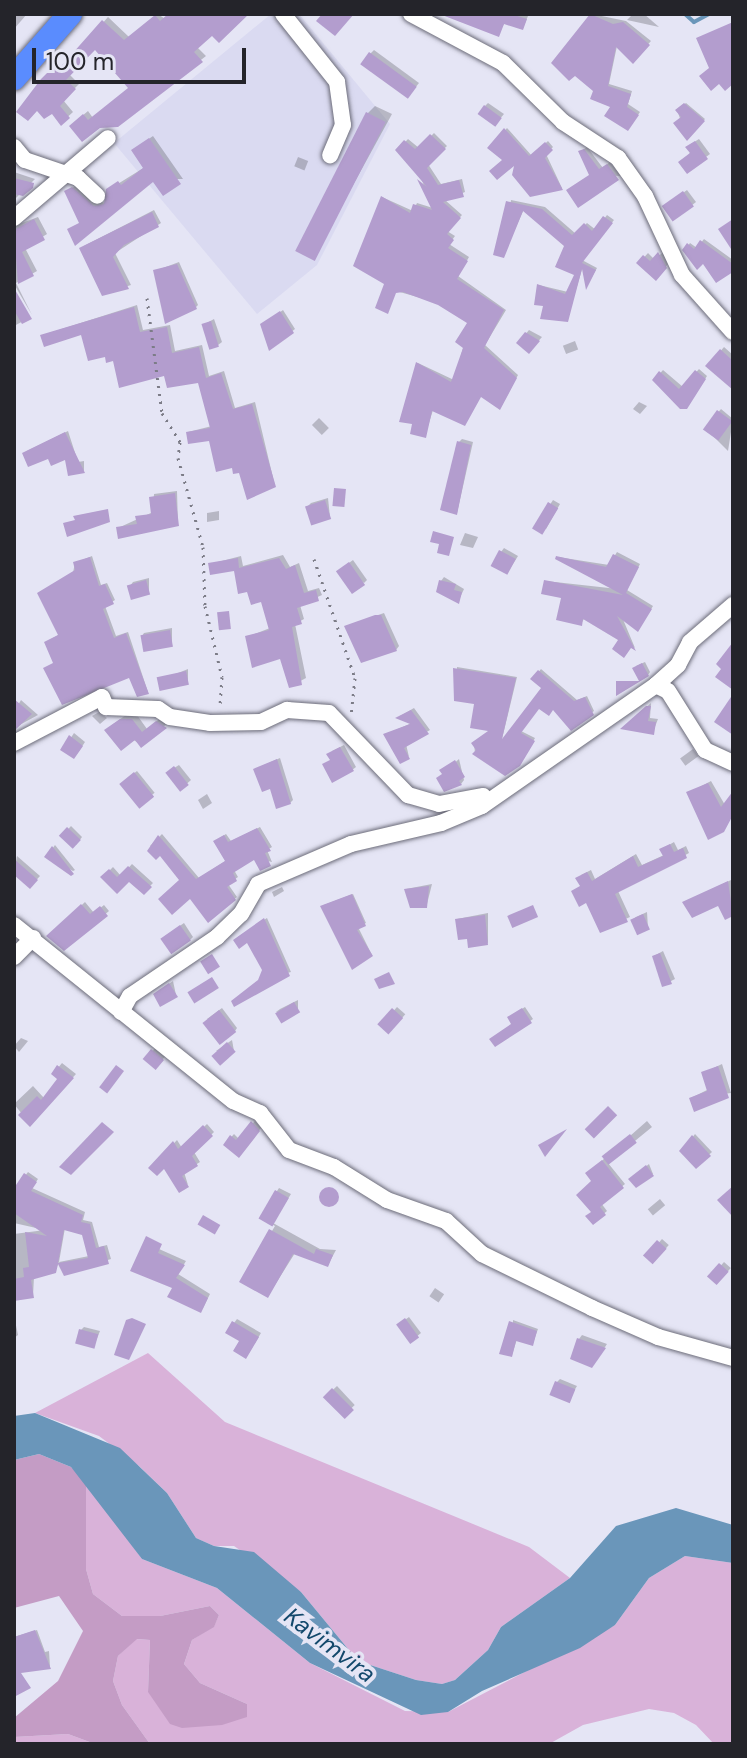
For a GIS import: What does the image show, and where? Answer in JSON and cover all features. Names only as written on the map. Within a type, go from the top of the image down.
[{"type":"highway","points":[[14,78],[70,14]]},
{"type":"street","points":[[283,14],[337,82],[343,125],[330,155]]},
{"type":"street","points":[[411,14],[503,63],[563,122],[618,158],[645,196],[682,275],[733,332]]},
{"type":"street","points":[[14,218],[108,138]]},
{"type":"street","points":[[14,147],[25,160],[78,178],[97,196]]},
{"type":"street","points":[[121,1012],[130,996],[217,937],[241,914],[249,893],[268,877],[351,844],[441,823],[482,806],[656,685],[678,665],[690,642],[733,605]]},
{"type":"street","points":[[656,685],[668,691],[705,750],[733,763]]},
{"type":"street","points":[[14,743],[102,697],[106,707],[158,709],[170,717],[219,723],[261,722],[287,710],[329,713],[350,731],[408,795],[422,802],[470,800],[515,784]]},
{"type":"street","points":[[14,925],[233,1101],[260,1113],[289,1150],[334,1167],[409,1211],[446,1221],[482,1254],[592,1308],[658,1337],[733,1358]]},
{"type":"street","points":[[14,957],[33,938]]},
{"type":"path","points":[[147,298],[162,413],[180,442],[178,458],[203,547],[205,606],[222,677],[219,723]]},
{"type":"path","points":[[314,559],[355,678],[350,731]]},
{"type":"shaded area","points":[[271,14],[299,14],[390,124],[317,265],[257,314],[114,143]]},
{"type":"shaded area","points":[[148,1353],[225,1422],[529,1547],[570,1578],[501,1627],[488,1650],[455,1680],[442,1684],[416,1680],[358,1661],[301,1592],[234,1546],[214,1546],[196,1538],[167,1493],[139,1466],[99,1436],[35,1413]]},
{"type":"shaded area","points":[[39,1454],[71,1467],[86,1481],[86,1569],[93,1594],[122,1616],[160,1616],[210,1606],[219,1615],[214,1627],[192,1640],[184,1664],[200,1683],[247,1704],[247,1717],[222,1725],[182,1728],[170,1724],[148,1692],[150,1640],[137,1639],[118,1656],[113,1681],[122,1705],[150,1744],[95,1744],[68,1734],[14,1737],[14,1718],[58,1681],[83,1631],[59,1596],[14,1608],[14,1460]]},
{"type":"shaded area","points":[[86,1481],[142,1559],[217,1588],[310,1663],[405,1711],[448,1712],[615,1625],[649,1578],[685,1556],[733,1563],[733,1744],[714,1744],[696,1725],[674,1713],[649,1709],[583,1725],[549,1744],[150,1744],[122,1705],[113,1681],[118,1656],[136,1639],[150,1640],[148,1692],[247,1704],[200,1683],[184,1664],[192,1640],[214,1626],[219,1615],[210,1606],[160,1616],[122,1616],[93,1594],[86,1569]]},
{"type":"shaded area","points":[[68,1734],[95,1744],[14,1744],[14,1737]]},
{"type":"water","name":"Kavimvira","points":[[35,1413],[120,1448],[167,1493],[196,1538],[214,1546],[254,1552],[301,1592],[358,1661],[416,1680],[442,1684],[455,1680],[488,1650],[501,1627],[570,1578],[616,1526],[676,1508],[733,1525],[733,1563],[685,1556],[649,1578],[615,1625],[580,1648],[482,1691],[448,1712],[421,1715],[310,1663],[217,1588],[142,1559],[71,1467],[39,1454],[14,1460],[14,1416]]},
{"type":"building","points":[[168,14],[249,14],[219,43],[212,36],[194,52],[203,62],[118,127],[100,128],[82,142],[69,126],[83,114],[88,120],[128,88],[95,50],[66,80],[76,89],[60,106],[70,118],[61,126],[52,114],[44,119],[37,111],[28,121],[16,112],[41,79],[53,67],[57,71],[102,20],[124,40],[155,15],[160,21]]},
{"type":"building","points":[[322,14],[354,14],[335,36],[316,21]]},
{"type":"building","points":[[511,14],[527,19],[523,30],[504,24],[499,37],[442,15]]},
{"type":"building","points":[[590,14],[613,24],[623,22],[650,45],[633,64],[616,47],[608,86],[631,94],[627,107],[639,115],[628,131],[604,116],[610,107],[590,99],[593,91],[575,76],[569,81],[551,63]]},
{"type":"building","points":[[733,22],[733,84],[725,91],[719,84],[711,91],[699,76],[709,68],[696,38]]},
{"type":"building","points":[[369,52],[417,87],[408,99],[360,64]]},
{"type":"building","points":[[684,103],[705,121],[687,141],[673,123],[681,117],[675,110]]},
{"type":"building","points":[[484,105],[502,118],[495,127],[478,114]]},
{"type":"building","points":[[366,112],[386,122],[315,261],[295,251]]},
{"type":"building","points":[[504,128],[529,156],[545,142],[553,150],[545,158],[563,190],[530,197],[512,175],[514,166],[497,180],[489,171],[502,160],[487,148]]},
{"type":"building","points":[[430,134],[446,149],[427,168],[438,185],[459,180],[464,197],[443,202],[461,218],[447,234],[454,240],[448,248],[468,261],[457,279],[504,310],[484,348],[517,378],[500,410],[481,397],[465,426],[432,411],[426,438],[410,434],[412,424],[399,422],[416,362],[451,382],[463,348],[455,342],[467,323],[438,305],[403,292],[396,293],[388,314],[375,308],[384,284],[353,266],[381,196],[410,213],[413,204],[432,210],[417,179],[427,187],[395,150],[404,140],[415,149]]},
{"type":"building","points":[[149,138],[181,184],[163,196],[153,182],[75,246],[67,229],[79,223],[64,191],[72,187],[94,206],[104,204],[106,189],[118,181],[121,185],[143,168],[131,150]]},
{"type":"building","points":[[695,141],[708,159],[687,174],[678,162],[690,153],[685,147]]},
{"type":"building","points":[[584,149],[599,169],[607,164],[619,180],[578,208],[566,190],[589,175],[578,151]]},
{"type":"building","points":[[14,178],[34,183],[33,188],[23,196],[14,194]]},
{"type":"building","points":[[683,191],[694,207],[673,221],[662,206]]},
{"type":"building","points":[[506,201],[542,209],[572,235],[584,223],[592,231],[603,216],[613,223],[582,263],[596,270],[586,290],[582,269],[568,322],[540,319],[543,306],[534,305],[537,284],[565,294],[574,275],[555,267],[564,246],[523,211],[504,258],[493,255]]},
{"type":"building","points":[[152,212],[159,227],[124,245],[113,257],[129,289],[102,296],[79,248]]},
{"type":"building","points":[[34,219],[45,240],[22,252],[34,276],[18,284],[14,230]]},
{"type":"building","points":[[733,219],[733,252],[718,229]]},
{"type":"building","points":[[700,240],[733,264],[733,272],[716,283],[703,264],[697,270],[682,250],[687,243],[694,249]]},
{"type":"building","points":[[658,252],[667,268],[656,281],[636,263],[643,255],[650,261]]},
{"type":"building","points":[[177,264],[197,309],[165,324],[153,270]]},
{"type":"building","points":[[14,288],[32,319],[22,324],[14,310]]},
{"type":"building","points":[[134,307],[140,332],[167,327],[172,353],[199,347],[206,378],[221,373],[233,409],[252,404],[276,487],[247,500],[239,473],[233,474],[232,468],[216,472],[209,441],[188,444],[186,432],[210,428],[198,383],[167,388],[164,376],[119,388],[113,361],[106,363],[105,357],[88,361],[81,335],[44,347],[40,335]]},
{"type":"building","points":[[280,311],[294,333],[269,351],[260,324]]},
{"type":"building","points":[[211,321],[219,347],[209,350],[201,324]]},
{"type":"building","points":[[525,332],[540,341],[529,354],[516,343]]},
{"type":"building","points":[[720,349],[733,361],[733,390],[705,366]]},
{"type":"building","points":[[695,370],[706,379],[687,409],[680,409],[652,380],[659,371],[679,389]]},
{"type":"building","points":[[717,410],[732,421],[718,441],[703,429]]},
{"type":"building","points":[[65,432],[85,473],[68,476],[65,460],[51,466],[48,459],[28,467],[22,453]]},
{"type":"building","points":[[457,441],[471,445],[457,515],[440,510]]},
{"type":"building","points":[[334,488],[346,489],[344,507],[332,506]]},
{"type":"building","points":[[175,493],[179,526],[118,539],[116,527],[137,524],[135,516],[151,514],[149,497]]},
{"type":"building","points":[[325,500],[331,519],[311,526],[305,506]]},
{"type":"building","points":[[548,502],[558,508],[542,535],[532,529]]},
{"type":"building","points":[[108,509],[110,522],[67,537],[63,523],[75,520],[73,516]]},
{"type":"building","points":[[433,531],[454,537],[449,556],[437,553],[439,544],[430,542]]},
{"type":"building","points":[[499,550],[516,559],[507,575],[491,566]]},
{"type":"building","points":[[613,554],[639,567],[626,593],[652,609],[638,632],[617,616],[636,651],[631,648],[624,658],[612,649],[618,640],[583,619],[582,626],[556,620],[561,598],[541,594],[544,580],[623,595],[555,559],[556,556],[606,567]]},
{"type":"building","points":[[90,557],[99,586],[105,584],[114,604],[103,609],[114,638],[126,633],[149,694],[137,697],[129,678],[62,705],[43,668],[53,663],[44,642],[58,635],[37,593],[75,570],[73,562]]},
{"type":"building","points":[[238,558],[239,568],[279,558],[286,569],[295,565],[304,593],[316,590],[319,601],[297,608],[302,624],[292,627],[302,685],[289,688],[280,659],[252,668],[245,636],[269,630],[261,602],[251,605],[247,592],[238,594],[234,571],[210,575],[208,563]]},
{"type":"building","points":[[349,562],[365,585],[352,594],[336,571]]},
{"type":"building","points":[[146,580],[150,594],[131,600],[127,586]]},
{"type":"building","points":[[439,580],[456,584],[454,590],[462,592],[459,604],[436,592]]},
{"type":"building","points":[[229,611],[231,629],[219,630],[217,612]]},
{"type":"building","points":[[381,615],[397,651],[361,663],[344,626]]},
{"type":"building","points":[[170,630],[173,647],[143,652],[140,635]]},
{"type":"building","points":[[733,642],[733,690],[715,677],[721,669],[716,664]]},
{"type":"building","points":[[642,663],[649,676],[616,696],[616,681],[639,681],[632,668]]},
{"type":"building","points":[[453,668],[516,678],[502,739],[541,688],[530,679],[538,670],[574,701],[585,697],[594,715],[571,731],[553,710],[549,716],[539,709],[521,733],[535,741],[520,766],[505,776],[472,754],[476,750],[471,743],[488,731],[470,728],[474,704],[454,701]]},
{"type":"building","points":[[186,671],[189,685],[160,691],[157,677]]},
{"type":"building","points":[[733,694],[733,735],[714,722]]},
{"type":"building","points":[[14,699],[32,714],[14,731]]},
{"type":"building","points":[[646,706],[651,706],[648,721],[656,722],[654,735],[620,729]]},
{"type":"building","points":[[411,710],[429,734],[404,748],[410,759],[400,764],[383,734],[410,724],[395,718]]},
{"type":"building","points":[[120,719],[132,719],[142,732],[156,721],[167,728],[141,748],[135,740],[121,751],[104,730]]},
{"type":"building","points":[[69,735],[83,746],[74,759],[60,750]]},
{"type":"building","points":[[340,747],[354,771],[332,783],[322,764],[330,760],[326,754]]},
{"type":"building","points":[[277,759],[291,804],[276,809],[270,789],[262,792],[253,769]]},
{"type":"building","points":[[455,760],[465,777],[459,781],[462,785],[444,792],[436,778],[442,774],[439,770]]},
{"type":"building","points":[[174,766],[189,785],[180,792],[165,773]]},
{"type":"building","points":[[134,772],[154,797],[139,809],[119,784]]},
{"type":"building","points":[[708,783],[721,807],[733,791],[733,815],[724,832],[708,840],[686,792]]},
{"type":"building","points":[[67,827],[81,840],[73,849],[59,836]]},
{"type":"building","points":[[257,828],[271,851],[265,853],[271,866],[260,871],[254,860],[233,873],[237,881],[227,887],[236,900],[208,923],[190,899],[172,915],[158,899],[179,880],[160,856],[156,860],[147,851],[158,835],[196,879],[225,861],[213,841],[224,835],[228,842]]},
{"type":"building","points":[[670,844],[674,852],[683,848],[687,858],[615,894],[628,922],[600,933],[586,903],[579,907],[571,891],[580,886],[575,878],[587,872],[592,881],[633,856],[638,867],[663,856],[659,849]]},
{"type":"building","points":[[52,846],[74,874],[71,876],[44,857]]},
{"type":"building","points":[[14,859],[38,880],[30,889],[14,875]]},
{"type":"building","points":[[128,866],[152,887],[144,895],[129,882],[117,894],[100,877],[109,869],[117,877]]},
{"type":"building","points":[[728,881],[733,916],[725,920],[718,906],[692,918],[682,902]]},
{"type":"building","points":[[429,886],[427,908],[410,908],[404,889]]},
{"type":"building","points":[[352,894],[366,926],[357,930],[373,956],[352,970],[320,906]]},
{"type":"building","points":[[81,904],[90,914],[100,906],[108,916],[64,951],[46,936]]},
{"type":"building","points":[[533,905],[538,917],[512,928],[507,916]]},
{"type":"building","points":[[643,914],[650,930],[637,935],[630,920]]},
{"type":"building","points":[[485,915],[488,945],[468,948],[467,939],[458,940],[455,919]]},
{"type":"building","points":[[264,918],[290,976],[234,1007],[231,1001],[258,980],[262,970],[247,943],[239,949],[233,940]]},
{"type":"building","points":[[180,925],[191,941],[171,954],[160,939]]},
{"type":"building","points":[[660,953],[672,984],[662,987],[652,956]]},
{"type":"building","points":[[212,954],[220,967],[208,974],[200,961]]},
{"type":"building","points":[[389,972],[395,984],[379,989],[374,979]]},
{"type":"building","points":[[212,977],[219,988],[194,1003],[187,992]]},
{"type":"building","points":[[169,983],[178,997],[160,1007],[153,994]]},
{"type":"building","points":[[294,1002],[300,1012],[281,1024],[275,1013]]},
{"type":"building","points":[[392,1008],[403,1018],[388,1034],[377,1024]]},
{"type":"building","points":[[522,1008],[532,1023],[495,1047],[489,1039],[511,1024],[507,1017]]},
{"type":"building","points":[[219,1010],[236,1032],[220,1045],[202,1023]]},
{"type":"building","points":[[227,1042],[236,1052],[220,1066],[211,1056]]},
{"type":"building","points":[[151,1049],[164,1060],[156,1070],[143,1059]]},
{"type":"building","points":[[57,1065],[74,1078],[30,1127],[18,1115],[37,1096],[41,1100],[57,1079],[51,1074]]},
{"type":"building","points":[[116,1065],[124,1071],[107,1093],[99,1087]]},
{"type":"building","points":[[718,1066],[729,1098],[694,1112],[689,1098],[707,1091],[701,1072]]},
{"type":"building","points":[[608,1106],[617,1115],[594,1139],[585,1129]]},
{"type":"building","points":[[251,1121],[260,1131],[239,1158],[223,1145],[230,1135],[236,1140]]},
{"type":"building","points":[[102,1122],[114,1132],[71,1175],[59,1167]]},
{"type":"building","points":[[203,1125],[213,1136],[192,1156],[198,1166],[182,1176],[189,1187],[179,1193],[164,1169],[157,1176],[148,1168],[173,1141],[178,1149]]},
{"type":"building","points":[[567,1129],[545,1157],[538,1145]]},
{"type":"building","points":[[630,1134],[637,1143],[608,1165],[602,1156]]},
{"type":"building","points":[[692,1135],[711,1156],[696,1169],[679,1151]]},
{"type":"building","points":[[602,1160],[624,1188],[600,1207],[606,1215],[593,1225],[585,1216],[591,1212],[576,1195],[591,1181],[585,1173]]},
{"type":"building","points":[[646,1165],[654,1176],[636,1188],[628,1179]]},
{"type":"building","points":[[24,1173],[37,1182],[31,1191],[83,1215],[81,1222],[90,1224],[96,1248],[104,1246],[109,1264],[64,1276],[58,1264],[56,1273],[31,1280],[34,1298],[14,1301],[14,1279],[24,1277],[23,1268],[29,1267],[25,1232],[47,1236],[14,1213],[14,1188]],"holes":[[[64,1230],[82,1235],[88,1258],[58,1263]]]},
{"type":"building","points":[[733,1186],[733,1217],[717,1200]]},
{"type":"building","points":[[329,1187],[336,1190],[339,1197],[336,1204],[329,1207],[322,1204],[319,1197],[322,1190]]},
{"type":"building","points":[[275,1190],[289,1198],[272,1227],[258,1219]]},
{"type":"building","points":[[203,1215],[220,1225],[215,1235],[198,1225]]},
{"type":"building","points":[[269,1229],[314,1254],[316,1249],[333,1255],[328,1267],[293,1254],[268,1298],[239,1282]]},
{"type":"building","points":[[146,1236],[162,1244],[158,1253],[185,1265],[176,1278],[208,1298],[201,1313],[167,1297],[172,1288],[130,1271]]},
{"type":"building","points":[[657,1240],[667,1249],[653,1264],[643,1256]]},
{"type":"building","points":[[719,1263],[729,1272],[717,1285],[707,1276]]},
{"type":"building","points":[[132,1318],[146,1324],[129,1360],[114,1355],[126,1320]]},
{"type":"building","points":[[405,1318],[419,1337],[410,1344],[396,1324]]},
{"type":"building","points":[[232,1321],[259,1337],[246,1359],[233,1351],[239,1341],[225,1333]]},
{"type":"building","points":[[509,1321],[537,1331],[533,1346],[516,1341],[512,1357],[499,1354]]},
{"type":"building","points":[[79,1329],[98,1334],[94,1349],[75,1343]]},
{"type":"building","points":[[577,1338],[606,1348],[592,1368],[570,1359]]},
{"type":"building","points":[[555,1381],[575,1389],[570,1403],[549,1395]]},
{"type":"building","points":[[332,1388],[354,1410],[345,1419],[323,1397]]},
{"type":"building","points":[[35,1630],[51,1669],[21,1673],[31,1688],[14,1697],[14,1637]]},
{"type":"waterway","points":[[685,14],[694,22],[709,14]]}]
